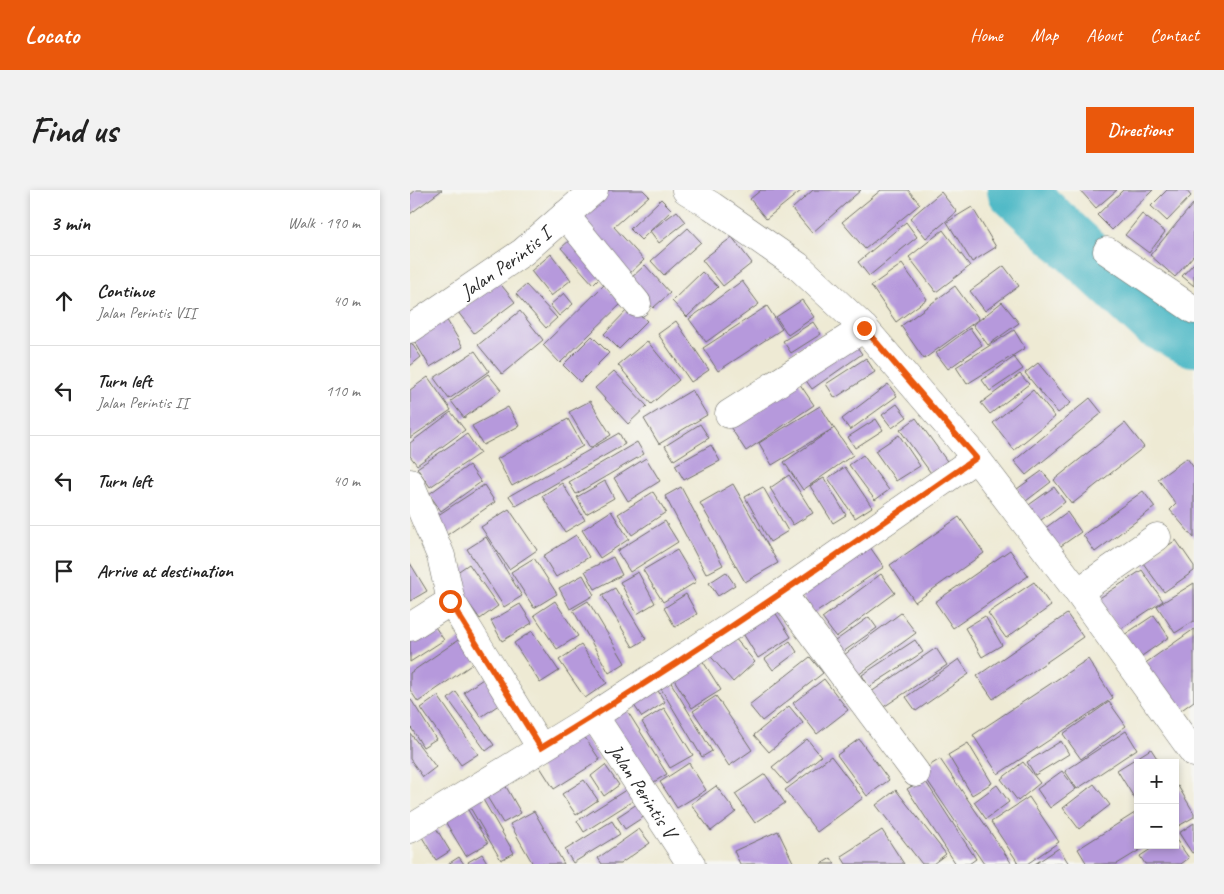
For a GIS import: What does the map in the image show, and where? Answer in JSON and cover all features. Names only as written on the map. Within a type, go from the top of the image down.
[{"type":"street","name":"Jalan Perintis I","points":[[410,329],[523,252],[594,190]]},
{"type":"street","points":[[686,190],[798,266],[864,328],[976,458],[1078,592],[1194,753]]},
{"type":"street","points":[[565,215],[637,303]]},
{"type":"street","points":[[1107,251],[1194,310]]},
{"type":"street","points":[[729,414],[864,328]]},
{"type":"street","points":[[410,829],[594,716],[782,593],[976,458]]},
{"type":"street","points":[[410,483],[441,556],[450,601],[541,748]]},
{"type":"street","points":[[1078,592],[1157,537]]},
{"type":"street","points":[[782,593],[916,773]]},
{"type":"street","points":[[410,627],[450,601]]},
{"type":"street","name":"Jalan Perintis V","points":[[594,716],[691,864]]},
{"type":"building","points":[[416,190],[442,190],[410,214],[410,195]]},
{"type":"building","points":[[609,190],[643,190],[649,196],[614,227],[644,260],[628,275],[577,218]]},
{"type":"building","points":[[761,190],[802,190],[766,219],[750,199]]},
{"type":"building","points":[[813,190],[861,190],[812,233],[792,209]]},
{"type":"building","points":[[881,190],[908,190],[920,204],[865,249],[842,222]]},
{"type":"building","points":[[1080,190],[1117,190],[1096,208]]},
{"type":"building","points":[[1123,190],[1153,190],[1112,230],[1097,215]]},
{"type":"building","points":[[1167,190],[1186,190],[1191,196],[1167,221],[1151,206]]},
{"type":"building","points":[[941,192],[957,212],[926,238],[910,218]]},
{"type":"building","points":[[661,199],[672,210],[641,240],[630,229]]},
{"type":"building","points":[[1193,204],[1194,255],[1175,277],[1150,255]]},
{"type":"building","points":[[972,207],[996,247],[972,262],[947,222]]},
{"type":"building","points":[[677,211],[686,222],[659,243],[650,231]]},
{"type":"building","points":[[1142,214],[1165,232],[1149,253],[1125,235]]},
{"type":"building","points":[[906,222],[917,237],[869,276],[858,262]]},
{"type":"building","points":[[688,228],[701,242],[664,275],[651,261]]},
{"type":"building","points":[[943,230],[970,266],[936,292],[909,257]]},
{"type":"building","points":[[732,237],[752,263],[723,286],[702,260]]},
{"type":"building","points":[[572,238],[604,273],[593,284],[561,248]]},
{"type":"building","points":[[551,254],[571,280],[551,296],[531,271]]},
{"type":"building","points":[[1194,263],[1194,286],[1182,276]]},
{"type":"building","points":[[902,264],[927,299],[896,322],[871,286]]},
{"type":"building","points":[[645,265],[670,293],[653,308],[629,280]]},
{"type":"building","points":[[1004,266],[1019,286],[985,311],[970,291]]},
{"type":"building","points":[[702,272],[718,287],[687,317],[672,301]]},
{"type":"building","points":[[498,281],[515,302],[474,333],[458,312]]},
{"type":"building","points":[[742,281],[759,304],[706,342],[689,319]]},
{"type":"building","points":[[526,285],[557,318],[546,328],[516,294]]},
{"type":"building","points":[[604,285],[622,303],[560,363],[543,345]]},
{"type":"building","points":[[955,286],[979,319],[924,359],[901,326]]},
{"type":"building","points":[[564,293],[573,304],[559,316],[550,305]]},
{"type":"building","points":[[802,300],[814,317],[788,335],[776,317]]},
{"type":"building","points":[[1002,302],[1019,323],[988,345],[973,325]]},
{"type":"building","points":[[631,306],[647,321],[619,349],[604,334]]},
{"type":"building","points":[[767,306],[782,329],[718,371],[703,348]]},
{"type":"building","points":[[520,311],[543,340],[502,374],[478,345]]},
{"type":"building","points":[[445,317],[463,347],[430,367],[412,337]]},
{"type":"building","points":[[676,321],[709,370],[691,382],[658,334]]},
{"type":"building","points":[[813,322],[821,334],[791,353],[783,341]]},
{"type":"building","points":[[970,328],[982,345],[948,369],[936,353]]},
{"type":"building","points":[[1014,330],[1025,348],[967,384],[956,367]]},
{"type":"building","points":[[592,336],[609,353],[580,382],[563,365]]},
{"type":"building","points":[[850,337],[862,354],[812,389],[800,372]]},
{"type":"building","points":[[410,341],[421,357],[410,366]]},
{"type":"building","points":[[647,341],[679,380],[651,404],[618,365]]},
{"type":"building","points":[[475,351],[489,371],[449,399],[434,378]]},
{"type":"building","points":[[1014,357],[1023,369],[990,391],[982,380]]},
{"type":"building","points":[[866,358],[875,372],[835,398],[826,384]]},
{"type":"building","points":[[1038,363],[1071,403],[1058,413],[1025,373]]},
{"type":"building","points":[[614,371],[647,406],[628,424],[595,388]]},
{"type":"building","points":[[488,374],[501,390],[464,418],[451,401]]},
{"type":"building","points":[[793,374],[814,405],[746,451],[725,419]]},
{"type":"building","points":[[1020,374],[1029,384],[990,414],[981,403]]},
{"type":"building","points":[[428,377],[451,410],[410,438],[410,390]]},
{"type":"building","points":[[888,384],[897,396],[850,430],[842,419]]},
{"type":"building","points":[[692,390],[707,415],[659,444],[644,419]]},
{"type":"building","points":[[1033,390],[1055,417],[1014,450],[993,423]]},
{"type":"building","points":[[1090,398],[1102,413],[1026,475],[1014,461]]},
{"type":"building","points":[[590,401],[611,435],[590,448],[569,412]]},
{"type":"building","points":[[897,404],[907,417],[892,428],[882,415]]},
{"type":"building","points":[[820,406],[834,428],[772,465],[759,443]]},
{"type":"building","points":[[508,407],[519,426],[483,445],[472,426]]},
{"type":"building","points":[[451,412],[465,430],[417,465],[410,456],[410,443]]},
{"type":"building","points":[[916,418],[949,464],[933,476],[900,430]]},
{"type":"building","points":[[568,419],[583,446],[512,486],[497,459]]},
{"type":"building","points":[[876,419],[883,430],[855,448],[848,437]]},
{"type":"building","points":[[1125,423],[1144,447],[1072,504],[1054,480]]},
{"type":"building","points":[[700,424],[709,438],[674,460],[665,446]]},
{"type":"building","points":[[834,428],[853,455],[803,490],[784,462]]},
{"type":"building","points":[[619,433],[625,444],[516,506],[509,496]]},
{"type":"building","points":[[467,434],[480,453],[430,487],[417,468]]},
{"type":"building","points":[[899,435],[920,466],[896,481],[875,451]]},
{"type":"building","points":[[637,442],[644,454],[576,494],[569,482]]},
{"type":"building","points":[[711,445],[720,461],[684,480],[675,465]]},
{"type":"building","points":[[863,455],[889,490],[875,500],[849,465]]},
{"type":"building","points":[[646,458],[660,481],[628,501],[614,478]]},
{"type":"building","points":[[1187,458],[1194,468],[1194,538],[1170,510],[1176,504],[1158,479]]},
{"type":"building","points":[[469,465],[481,482],[441,511],[429,494]]},
{"type":"building","points":[[845,467],[872,507],[855,518],[828,478]]},
{"type":"building","points":[[1042,471],[1051,482],[1026,501],[1017,489]]},
{"type":"building","points":[[789,475],[813,513],[793,525],[770,488]]},
{"type":"building","points":[[824,478],[846,515],[833,523],[810,486]]},
{"type":"building","points":[[605,481],[614,498],[586,514],[577,497]]},
{"type":"building","points":[[562,483],[585,520],[565,532],[542,496]]},
{"type":"building","points":[[733,484],[778,563],[745,582],[700,503]]},
{"type":"building","points":[[484,485],[495,502],[447,535],[435,517]]},
{"type":"building","points":[[681,487],[723,565],[706,574],[665,496]]},
{"type":"building","points":[[763,487],[788,531],[770,542],[745,497]]},
{"type":"building","points":[[1054,487],[1065,502],[1037,523],[1026,507]]},
{"type":"building","points":[[1143,491],[1155,507],[1095,552],[1083,535]]},
{"type":"building","points":[[653,492],[666,512],[632,535],[618,514]]},
{"type":"building","points":[[509,509],[537,550],[509,569],[481,527]]},
{"type":"building","points":[[611,511],[629,539],[600,558],[582,530]]},
{"type":"building","points":[[1067,512],[1081,532],[1058,548],[1044,529]]},
{"type":"building","points":[[959,517],[984,553],[915,602],[890,565]]},
{"type":"building","points":[[665,521],[678,542],[630,572],[617,551]]},
{"type":"building","points":[[576,535],[589,557],[556,577],[543,556]]},
{"type":"building","points":[[486,537],[522,596],[504,607],[467,549]]},
{"type":"building","points":[[865,540],[884,567],[814,614],[796,587]]},
{"type":"building","points":[[1176,540],[1194,566],[1194,571],[1164,592],[1143,563]]},
{"type":"building","points":[[677,550],[696,582],[663,602],[643,570]]},
{"type":"building","points":[[1010,550],[1028,576],[953,628],[935,602]]},
{"type":"building","points":[[613,557],[622,575],[595,589],[585,571]]},
{"type":"building","points":[[534,558],[557,594],[534,608],[511,572]]},
{"type":"building","points":[[410,563],[427,591],[410,601]]},
{"type":"building","points":[[469,564],[498,606],[480,619],[450,577]]},
{"type":"building","points":[[1142,570],[1163,601],[1119,630],[1098,599]]},
{"type":"building","points":[[638,572],[655,603],[637,614],[620,582]]},
{"type":"building","points":[[726,572],[735,585],[718,596],[709,583]]},
{"type":"building","points":[[881,574],[895,593],[836,637],[822,618]]},
{"type":"building","points":[[583,575],[594,595],[570,609],[559,588]]},
{"type":"building","points":[[1034,582],[1051,606],[1006,638],[988,613]]},
{"type":"building","points":[[1194,583],[1194,621],[1175,633],[1157,606]]},
{"type":"building","points":[[615,588],[646,639],[633,647],[602,595]]},
{"type":"building","points":[[686,594],[697,614],[675,627],[664,608]]},
{"type":"building","points":[[555,601],[578,636],[557,649],[534,615]]},
{"type":"building","points":[[588,601],[625,663],[609,673],[573,610]]},
{"type":"building","points":[[520,604],[532,623],[502,641],[491,621]]},
{"type":"building","points":[[771,606],[791,637],[758,658],[739,627]]},
{"type":"building","points":[[901,613],[916,633],[858,675],[844,655]]},
{"type":"building","points":[[1067,614],[1083,637],[993,699],[977,676]]},
{"type":"building","points":[[1154,615],[1169,637],[1139,658],[1124,635]]},
{"type":"building","points":[[985,616],[1002,645],[982,657],[965,628]]},
{"type":"building","points":[[869,617],[877,628],[843,652],[835,641]]},
{"type":"building","points":[[429,618],[444,640],[410,662],[410,631]]},
{"type":"building","points":[[1194,629],[1194,701],[1172,717],[1137,669]]},
{"type":"building","points":[[532,631],[559,671],[540,683],[514,643]]},
{"type":"building","points":[[729,631],[755,662],[733,682],[706,651]]},
{"type":"building","points":[[461,638],[477,661],[418,702],[410,690],[410,673]]},
{"type":"building","points":[[915,640],[923,652],[869,687],[862,675]]},
{"type":"building","points":[[790,641],[797,652],[773,670],[765,659]]},
{"type":"building","points":[[581,645],[607,683],[585,698],[559,660]]},
{"type":"building","points":[[936,648],[947,665],[882,708],[871,692]]},
{"type":"building","points":[[697,652],[721,690],[692,708],[668,670]]},
{"type":"building","points":[[810,657],[823,673],[762,721],[749,705]]},
{"type":"building","points":[[959,659],[969,674],[916,711],[906,697]]},
{"type":"building","points":[[1088,659],[1113,698],[998,774],[973,735]]},
{"type":"building","points":[[664,671],[712,751],[702,757],[654,677]]},
{"type":"building","points":[[486,677],[503,702],[481,717],[464,692]]},
{"type":"building","points":[[824,679],[848,710],[817,734],[793,703]]},
{"type":"building","points":[[653,683],[665,702],[642,717],[629,698]]},
{"type":"building","points":[[456,692],[494,745],[486,751],[448,699]]},
{"type":"building","points":[[438,696],[478,754],[461,765],[421,708]]},
{"type":"building","points":[[716,696],[752,750],[729,766],[693,711]]},
{"type":"building","points":[[410,698],[436,739],[423,747],[410,726]]},
{"type":"building","points":[[621,701],[667,774],[649,785],[603,712]]},
{"type":"building","points":[[1109,702],[1126,726],[1081,759],[1063,734]]},
{"type":"building","points":[[789,706],[803,723],[769,752],[754,735]]},
{"type":"building","points":[[664,708],[693,755],[670,768],[642,722]]},
{"type":"building","points":[[578,727],[600,760],[554,789],[533,756]]},
{"type":"building","points":[[1126,731],[1137,749],[1077,789],[1065,771]]},
{"type":"building","points":[[410,733],[436,767],[423,777],[410,759]]},
{"type":"building","points":[[807,739],[821,756],[787,784],[772,767]]},
{"type":"building","points":[[859,739],[889,780],[867,796],[837,755]]},
{"type":"building","points":[[1061,741],[1069,754],[1035,775],[1027,762]]},
{"type":"building","points":[[968,743],[992,783],[972,795],[948,755]]},
{"type":"building","points":[[1151,749],[1157,759],[1135,759]]},
{"type":"building","points":[[831,756],[863,798],[817,832],[785,790]]},
{"type":"building","points":[[940,759],[1012,864],[984,864],[921,771]]},
{"type":"building","points":[[1134,760],[1134,798],[1117,770]]},
{"type":"building","points":[[1023,762],[1040,783],[1018,801],[1001,779]]},
{"type":"building","points":[[689,763],[706,790],[677,808],[660,782]]},
{"type":"building","points":[[605,765],[619,785],[604,796],[591,776]]},
{"type":"building","points":[[1062,771],[1076,789],[1050,808],[1037,789]]},
{"type":"building","points":[[765,774],[785,803],[755,823],[735,794]]},
{"type":"building","points":[[500,776],[521,813],[503,823],[481,787]]},
{"type":"building","points":[[924,779],[976,859],[969,864],[956,864],[907,789]]},
{"type":"building","points":[[584,780],[598,800],[576,815],[562,794]]},
{"type":"building","points":[[1094,784],[1110,805],[1079,829],[1063,808]]},
{"type":"building","points":[[997,785],[1009,802],[986,819],[974,802]]},
{"type":"building","points":[[632,786],[639,797],[584,832],[577,821]]},
{"type":"building","points":[[716,786],[736,812],[711,831],[691,804]]},
{"type":"building","points":[[1179,788],[1194,813],[1194,817],[1179,826]]},
{"type":"building","points":[[896,790],[946,854],[933,864],[922,864],[876,805]]},
{"type":"building","points":[[478,791],[514,853],[501,860],[465,799]]},
{"type":"building","points":[[1029,797],[1059,842],[1027,864],[1019,864],[991,822]]},
{"type":"building","points":[[462,800],[488,843],[466,856],[440,813]]},
{"type":"building","points":[[637,804],[645,816],[625,829],[617,817]]},
{"type":"building","points":[[534,811],[564,864],[533,864],[510,824]]},
{"type":"building","points":[[1134,814],[1134,849],[1141,849],[1117,864],[1087,864],[1078,849]]},
{"type":"building","points":[[431,820],[450,851],[436,860],[417,829]]},
{"type":"building","points":[[612,821],[620,834],[573,863],[565,850]]},
{"type":"building","points":[[1194,823],[1194,852],[1192,853],[1179,833]]},
{"type":"building","points":[[639,829],[650,843],[620,864],[602,864],[598,858]]},
{"type":"building","points":[[882,830],[904,864],[846,864],[841,856]]},
{"type":"building","points":[[778,831],[794,864],[740,864],[734,851]]},
{"type":"building","points":[[1179,844],[1189,858],[1181,864],[1145,864],[1140,856],[1151,849],[1179,849]]},
{"type":"building","points":[[1059,848],[1069,864],[1035,864]]},
{"type":"building","points":[[482,854],[488,864],[469,864],[468,862]]},
{"type":"building","points":[[459,857],[464,864],[448,864]]},
{"type":"building","points":[[831,858],[835,864],[821,864]]},
{"type":"waterway","points":[[1015,190],[1155,320],[1194,339]]},
{"type":"route","points":[[450,601],[541,748],[594,716],[782,593],[976,458],[864,328]]}]
